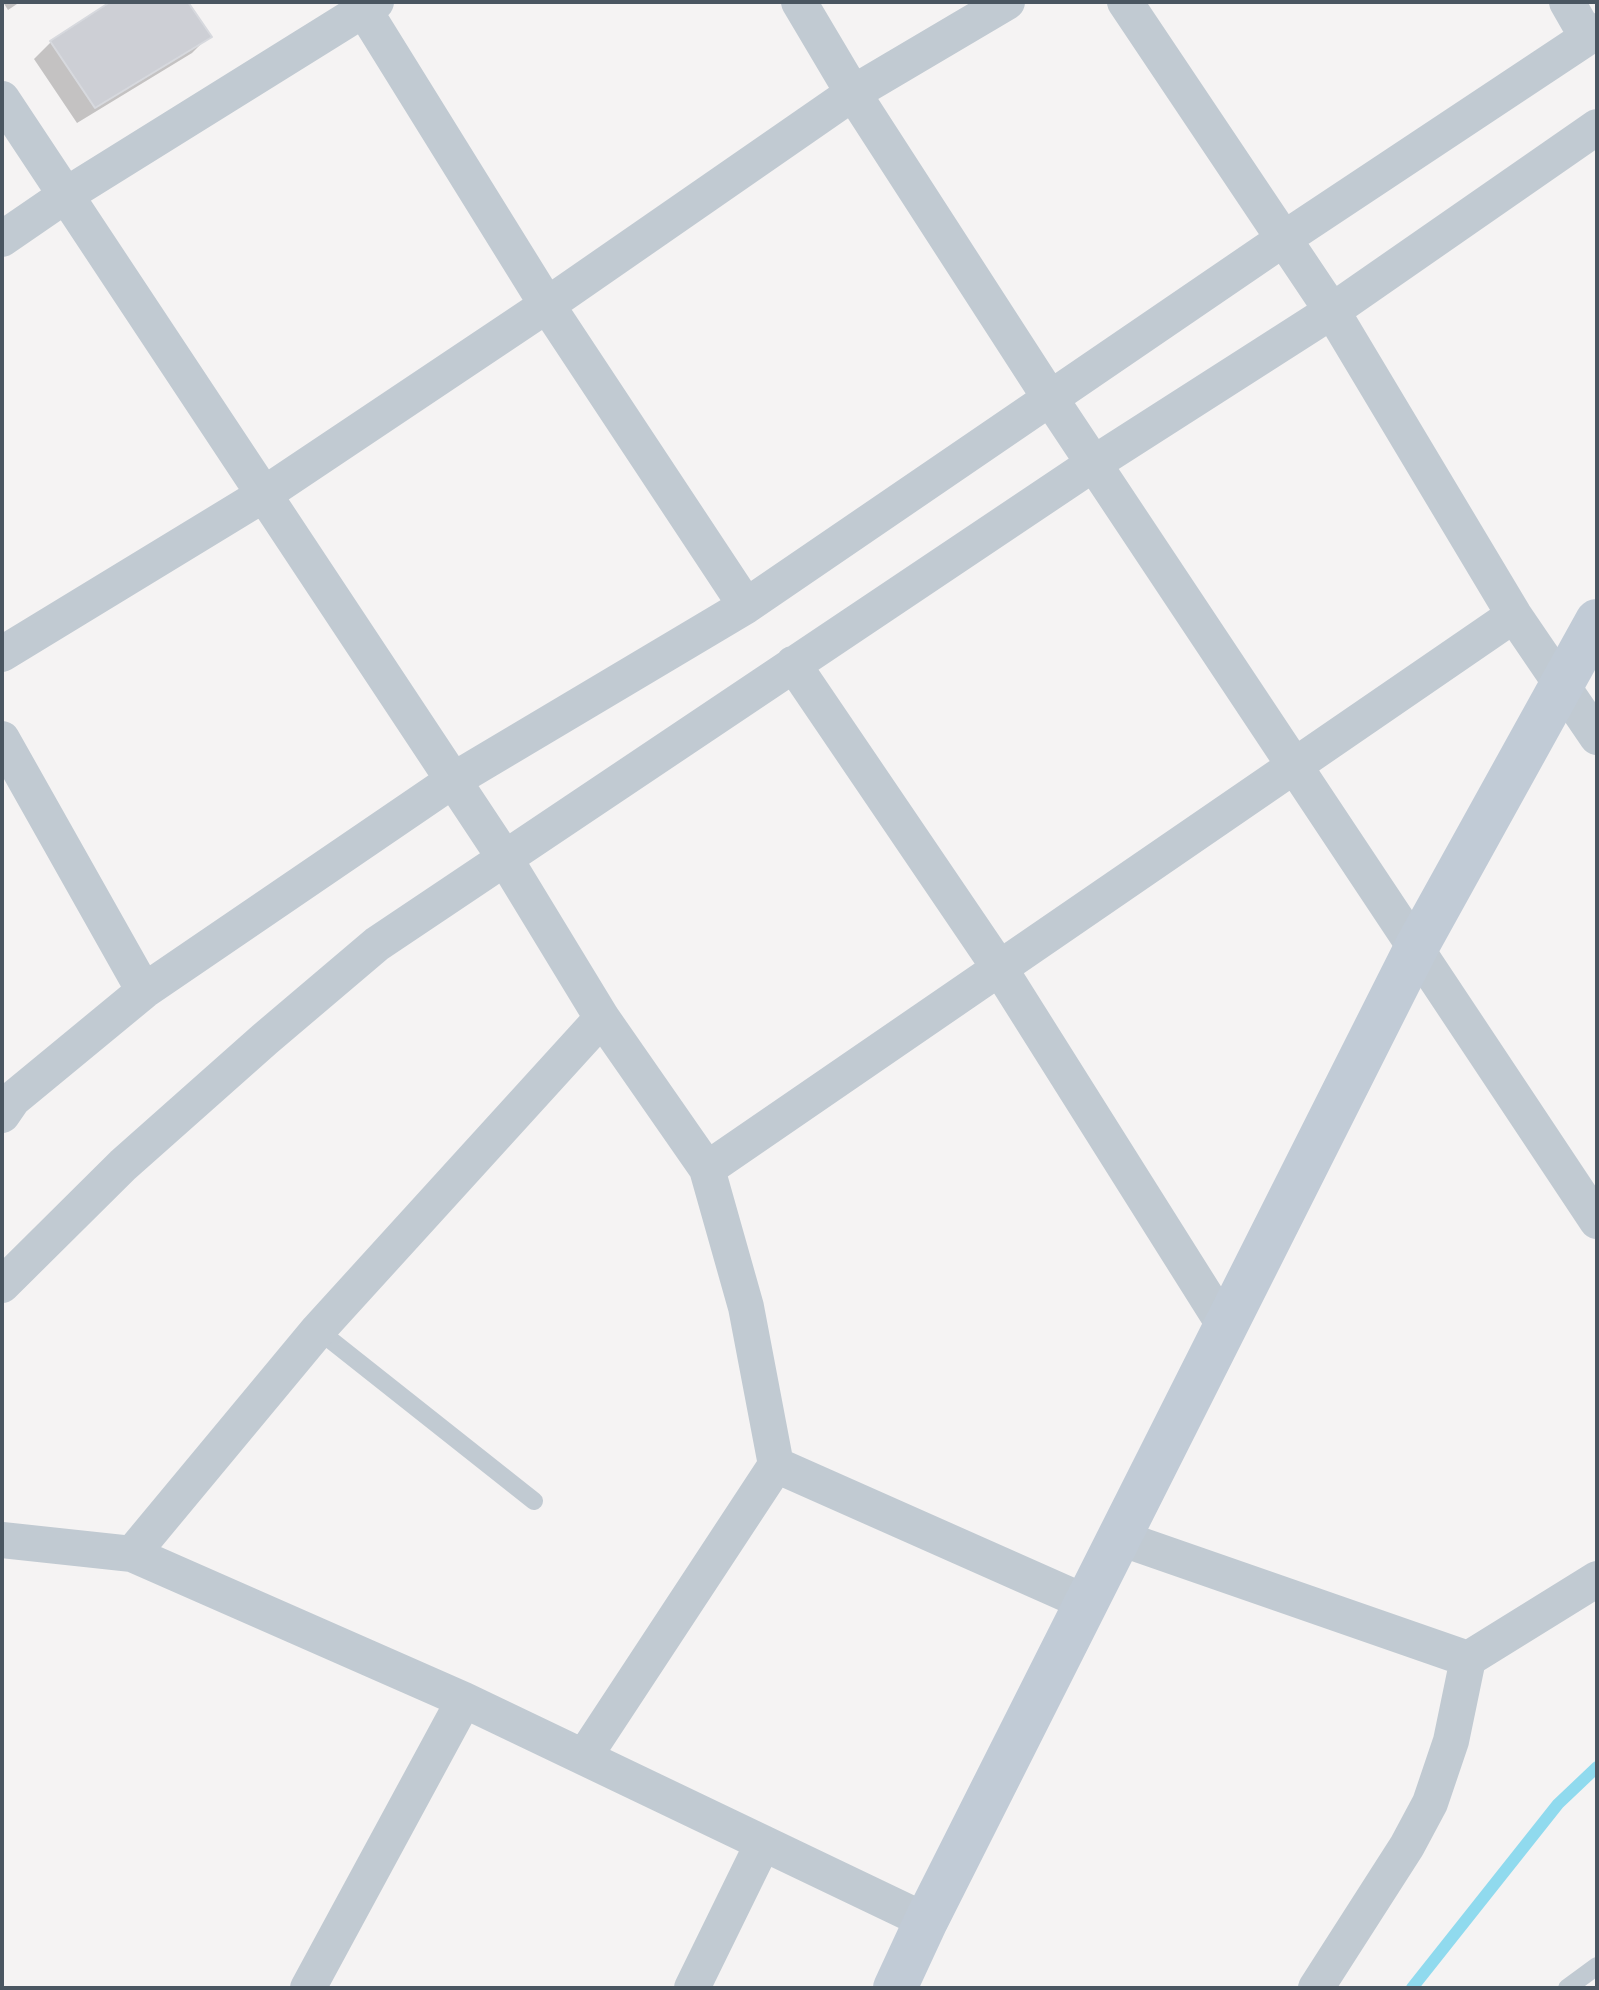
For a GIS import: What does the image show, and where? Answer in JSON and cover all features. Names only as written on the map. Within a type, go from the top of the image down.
[{"type":"main road","points":[[895,1988],[1416,948],[1597,621]]},
{"type":"street","points":[[799,2],[853,93],[1093,464],[1597,1221]]},
{"type":"street","points":[[2,654],[263,495],[547,305],[853,93],[1007,2]]},
{"type":"street","points":[[1125,2],[1332,311],[1514,615],[1597,737]]},
{"type":"street","points":[[2,1115],[13,1099],[144,991],[452,781],[746,606],[1282,240],[1592,34],[1567,2]]},
{"type":"street","points":[[2,239],[66,195],[367,5],[547,305],[746,606]]},
{"type":"street","points":[[2,99],[504,857],[602,1018],[707,1169],[746,1307],[776,1465],[584,1757]]},
{"type":"street","points":[[2,1285],[123,1165],[377,944],[1093,464],[1332,311],[1597,127]]},
{"type":"street","points":[[707,1169],[1514,615]]},
{"type":"street","points":[[793,664],[1000,969],[1226,1328]]},
{"type":"street","points":[[2,739],[144,991]]},
{"type":"street","points":[[132,1554],[318,1330],[602,1018]]},
{"type":"street","points":[[776,1465],[1087,1603]]},
{"type":"street","points":[[1120,1538],[1468,1659]]},
{"type":"street","points":[[2,1540],[132,1554],[464,1700],[926,1921]]},
{"type":"street","points":[[1316,1988],[1407,1846],[1430,1803],[1451,1741],[1468,1659],[1597,1579]]},
{"type":"street","points":[[308,1988],[464,1700]]},
{"type":"street","points":[[692,1988],[763,1843]]},
{"type":"lane","points":[[318,1330],[534,1501]]},
{"type":"lane","points":[[1567,1988],[1597,1966]]},
{"type":"building","points":[[110,2],[188,2],[212,37],[95,108],[50,41]]},
{"type":"waterway","points":[[1412,1988],[1558,1804],[1597,1767]]}]
